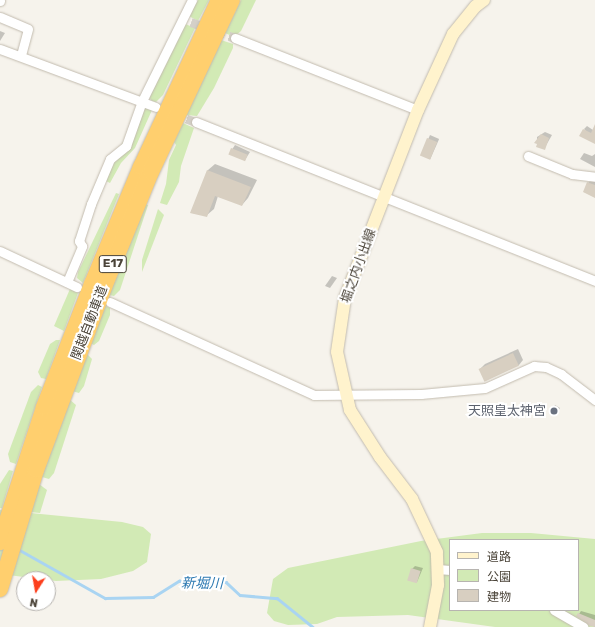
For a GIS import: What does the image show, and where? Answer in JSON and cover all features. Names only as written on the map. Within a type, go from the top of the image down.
[{"type":"highway","name":"関越自動車道","points":[[0,589],[6,537],[44,407],[98,269],[141,167],[219,0]]},
{"type":"highway","name":"関越自動車道","points":[[6,537],[151,172],[232,0]]},
{"type":"main road","name":"堀之内小出線","points":[[430,627],[438,585],[444,569],[420,513],[359,427],[345,395],[337,352],[345,298],[418,110],[453,34],[476,6],[484,0]]},
{"type":"street","points":[[66,282],[82,246],[79,241],[94,197],[110,159],[126,146],[142,101],[186,20],[192,0]]},
{"type":"street","points":[[0,18],[28,29],[21,55]]},
{"type":"street","points":[[235,38],[418,110]]},
{"type":"street","points":[[0,50],[21,55],[156,107]]},
{"type":"street","points":[[196,122],[595,282]]},
{"type":"street","points":[[528,156],[572,174],[595,177]]},
{"type":"street","points":[[0,251],[77,287]]},
{"type":"street","points":[[110,302],[308,392],[345,395],[421,394],[485,388],[534,366],[546,367],[561,374],[595,400]]},
{"type":"street","points":[[556,611],[584,627]]},
{"type":"green space","points":[[195,0],[209,0],[198,21],[187,15]]},
{"type":"green space","points":[[241,0],[256,0],[241,31],[234,37],[225,33]]},
{"type":"green space","points":[[183,23],[195,28],[163,95],[156,102],[152,101],[149,97]]},
{"type":"green space","points":[[221,40],[233,44],[233,48],[214,88],[197,116],[186,115]]},
{"type":"green space","points":[[144,108],[152,110],[135,148],[121,163],[110,183],[104,180],[109,165]]},
{"type":"green space","points":[[183,123],[194,128],[181,166],[179,182],[167,205],[160,203],[166,184],[169,160],[176,145],[174,142]]},
{"type":"green space","points":[[116,193],[119,194],[83,283],[77,278],[78,272]]},
{"type":"green space","points":[[145,204],[148,205],[120,290],[114,296],[109,295]]},
{"type":"green space","points":[[158,209],[164,215],[142,272],[142,260]]},
{"type":"green space","points":[[70,289],[78,293],[64,331],[54,326]]},
{"type":"green space","points":[[104,305],[110,308],[110,315],[99,341],[94,345],[90,343]]},
{"type":"green space","points":[[56,340],[60,340],[46,379],[41,378],[38,372],[50,344]]},
{"type":"green space","points":[[86,353],[92,359],[84,386],[79,393],[72,391]]},
{"type":"green space","points":[[38,385],[42,387],[16,464],[10,462],[8,454],[31,392]]},
{"type":"green space","points":[[69,399],[76,405],[54,473],[49,479],[42,477]]},
{"type":"green space","points":[[9,470],[13,471],[2,508],[0,508],[0,484]]},
{"type":"green space","points":[[39,484],[47,490],[40,513],[30,512]]},
{"type":"green space","points":[[0,510],[122,522],[143,527],[151,534],[147,562],[133,571],[101,579],[56,581],[56,571],[16,571],[16,576],[0,574]]},
{"type":"green space","points":[[482,533],[531,533],[595,539],[595,627],[495,627],[408,615],[337,617],[317,624],[288,625],[274,621],[267,613],[273,579],[288,568],[421,541]]},
{"type":"building","points":[[595,124],[595,144],[579,136],[583,129],[591,133]]},
{"type":"building","points":[[541,134],[549,138],[545,150],[536,147],[537,144],[534,143]]},
{"type":"building","points":[[427,138],[437,142],[430,160],[420,156]]},
{"type":"building","points":[[231,148],[248,155],[245,161],[228,154]]},
{"type":"building","points":[[207,170],[251,187],[242,206],[215,196],[207,217],[190,213]]},
{"type":"building","points":[[587,182],[595,185],[595,198],[583,192]]},
{"type":"building","points":[[513,353],[519,366],[484,382],[479,369]]},
{"type":"building","points":[[411,568],[421,571],[417,583],[407,580]]},
{"type":"building","points":[[578,613],[595,620],[595,627],[590,626],[576,616]]},
{"type":"waterway","name":"新堀川","points":[[18,549],[105,598],[153,597],[179,581],[226,582],[240,595],[277,598],[313,627]]},
{"type":"tunnel","points":[[191,22],[235,38]]},
{"type":"tunnel","points":[[174,114],[196,122]]},
{"type":"place","name":"天照皇太神宮","points":[[554,411]]}]
